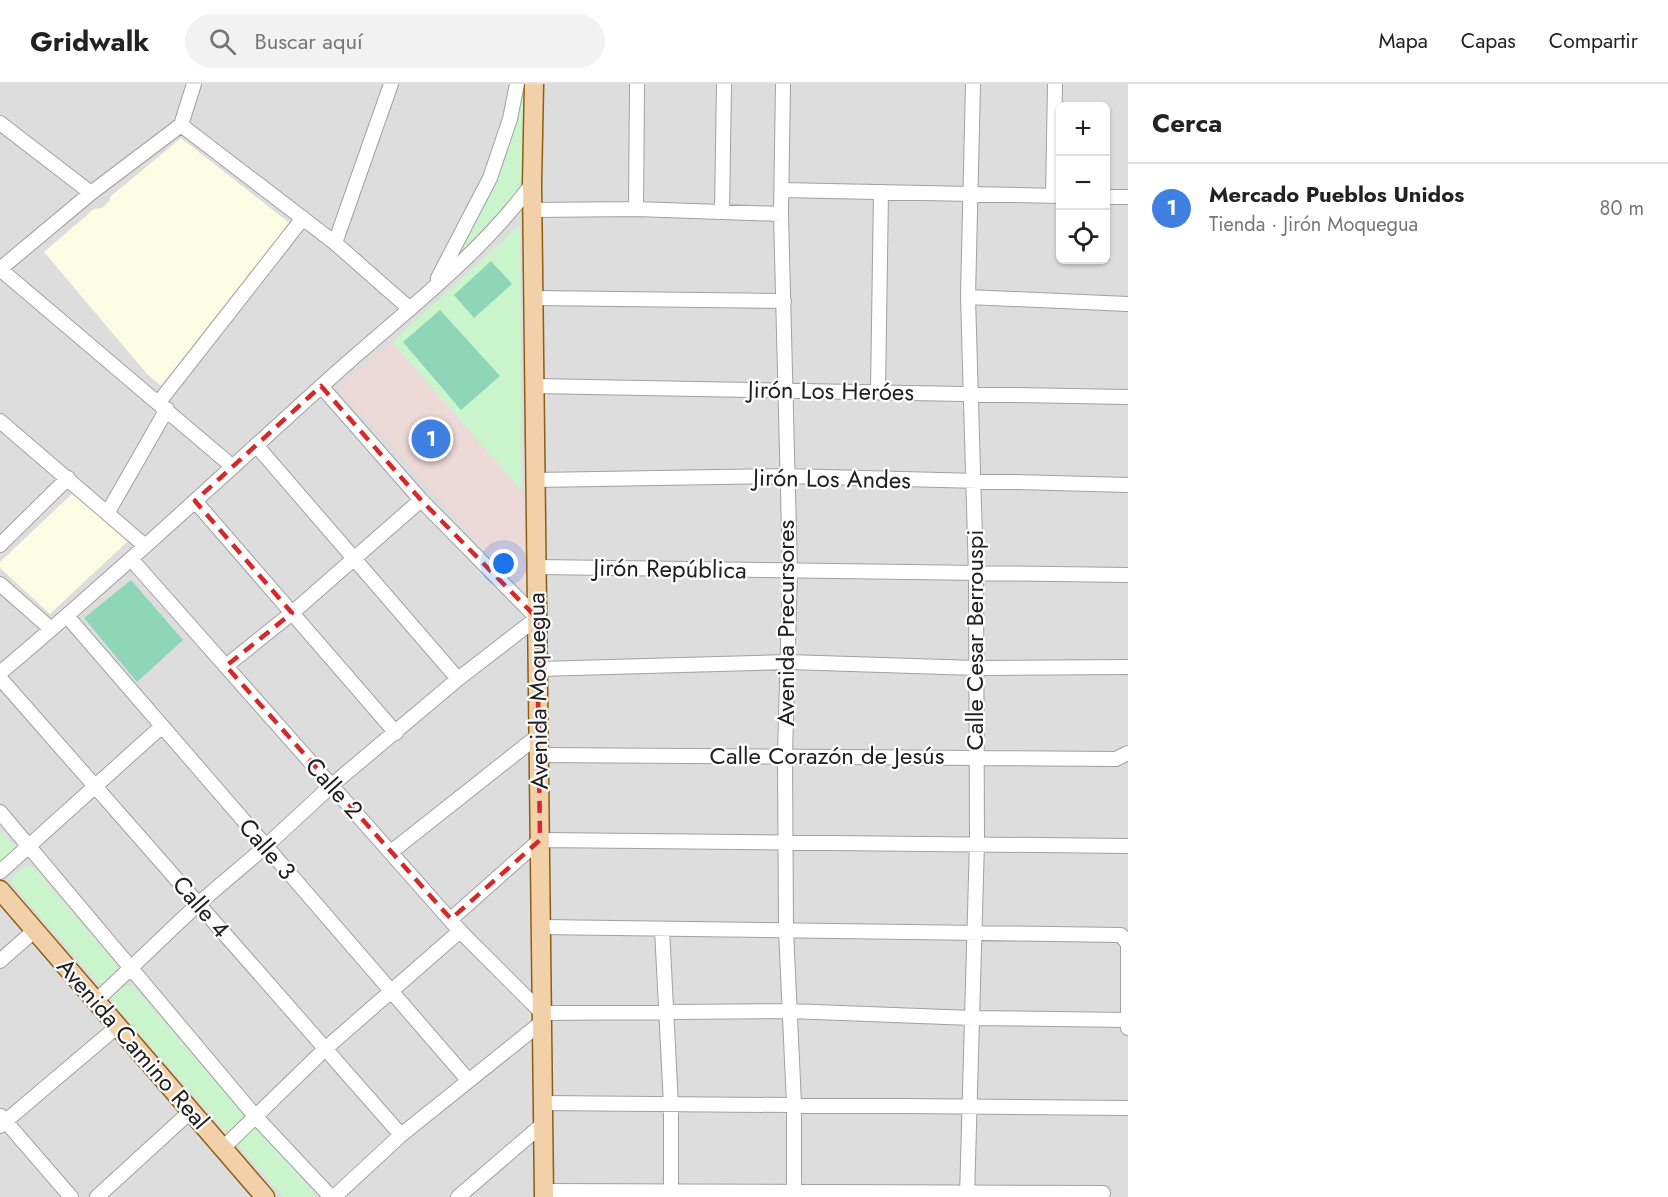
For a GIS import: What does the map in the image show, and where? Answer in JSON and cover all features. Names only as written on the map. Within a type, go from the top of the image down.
[{"type":"main road","name":"Avenida Moquegua","points":[[534,84],[532,184],[544,1194]]},
{"type":"main road","name":"Avenida Camino Real","points":[[0,890],[265,1197]]},
{"type":"street","points":[[194,84],[181,125],[91,193],[0,269],[233,466]]},
{"type":"street","points":[[335,243],[391,84]]},
{"type":"street","points":[[410,309],[434,284],[473,214],[502,146],[517,84]]},
{"type":"street","points":[[636,208],[637,84]]},
{"type":"street","points":[[722,212],[724,84]]},
{"type":"street","name":"Avenida Precursores","points":[[783,84],[781,214],[786,390],[785,477],[790,572],[785,755],[786,930],[794,1104],[794,1195]]},
{"type":"street","name":"Calle Cesar Berrouspi","points":[[967,1195],[977,842],[976,575],[968,297],[973,84]]},
{"type":"street","points":[[1054,84],[1056,159]]},
{"type":"street","points":[[0,123],[91,193]]},
{"type":"street","points":[[181,125],[335,243],[410,309]]},
{"type":"street","points":[[0,673],[131,560],[144,545],[410,309],[512,212],[532,184]]},
{"type":"street","points":[[782,190],[969,192],[1056,196]]},
{"type":"street","points":[[878,391],[881,192]]},
{"type":"street","points":[[1110,197],[1128,197]]},
{"type":"street","points":[[533,210],[636,208],[781,214]]},
{"type":"street","points":[[108,512],[163,406],[303,218]]},
{"type":"street","points":[[968,297],[1128,304]]},
{"type":"street","points":[[534,298],[784,301]]},
{"type":"street","points":[[96,1002],[198,904],[266,847],[332,785],[458,679],[537,618],[421,500],[321,386]]},
{"type":"street","name":"Jirón Los Heróes","points":[[535,386],[878,391],[1128,398]]},
{"type":"street","points":[[0,421],[144,545]]},
{"type":"street","points":[[256,446],[458,679]]},
{"type":"street","name":"Jirón Los Andes","points":[[536,480],[785,477],[1128,485]]},
{"type":"street","points":[[0,545],[68,478]]},
{"type":"street","points":[[226,666],[292,613],[421,500]]},
{"type":"street","points":[[195,501],[396,733]]},
{"type":"street","name":"Calle 2","points":[[131,560],[460,931],[542,1017]]},
{"type":"street","name":"Jirón República","points":[[537,567],[976,575],[1128,575]]},
{"type":"street","points":[[0,584],[51,629]]},
{"type":"street","name":"Calle 3","points":[[67,616],[468,1080]]},
{"type":"street","points":[[538,669],[788,662],[976,668],[1128,667]]},
{"type":"street","name":"Calle 4","points":[[0,678],[401,1135]]},
{"type":"street","points":[[0,872],[161,727]]},
{"type":"street","points":[[391,852],[539,735]]},
{"type":"street","name":"Calle Corazón de Jesús","points":[[539,755],[1122,756]]},
{"type":"street","points":[[0,812],[255,1116],[332,1197],[401,1135],[542,1017],[789,1011],[972,1018],[1128,1020]]},
{"type":"street","points":[[451,919],[540,840],[786,843],[977,842],[1128,846]]},
{"type":"street","points":[[541,927],[1121,935],[1128,944],[1128,1028]]},
{"type":"street","points":[[662,929],[671,1105],[671,1195]]},
{"type":"street","points":[[0,961],[35,930]]},
{"type":"street","points":[[223,1148],[325,1049],[392,993],[460,931]]},
{"type":"street","points":[[70,1197],[2,1120],[118,1026]]},
{"type":"street","points":[[543,1103],[1128,1108]]},
{"type":"street","points":[[97,1197],[191,1111]]},
{"type":"street","points":[[459,1197],[543,1124]]},
{"type":"street","points":[[544,1194],[1103,1193]]},
{"type":"highlighted area","points":[[321,386],[421,500],[537,618],[540,840],[451,919],[226,666],[292,613],[195,501]]},
{"type":"shaded area","points":[[0,84],[1128,84],[1128,1197],[0,1197]]},
{"type":"shaded area","points":[[181,138],[292,225],[161,386],[147,374],[44,252],[94,209],[102,208],[110,197]]},
{"type":"shaded area","points":[[392,342],[522,491],[531,581],[521,588],[337,387]]},
{"type":"shaded area","points":[[76,490],[129,540],[50,614],[0,568],[0,562]]},
{"type":"green space","points":[[521,92],[524,107],[524,156],[519,188],[514,200],[496,222],[466,249],[463,248],[498,172],[512,133]]},
{"type":"green space","points":[[520,225],[522,491],[392,342]]},
{"type":"green space","points":[[491,261],[512,284],[474,318],[454,295]]},
{"type":"green space","points":[[440,310],[500,376],[461,410],[403,342]]},
{"type":"green space","points":[[131,580],[183,640],[137,682],[84,618]]},
{"type":"green space","points":[[0,830],[15,847],[14,853],[0,864]]},
{"type":"green space","points":[[25,866],[33,867],[118,966],[117,972],[105,984],[97,982],[11,883],[12,877]]},
{"type":"green space","points":[[126,986],[134,987],[243,1113],[242,1120],[230,1131],[223,1129],[112,1002],[113,996]]},
{"type":"green space","points":[[253,1129],[260,1131],[318,1197],[283,1197],[239,1146],[240,1140]]},
{"type":"place","name":"Mercado Pueblos Unidos","points":[[431,439]]}]
